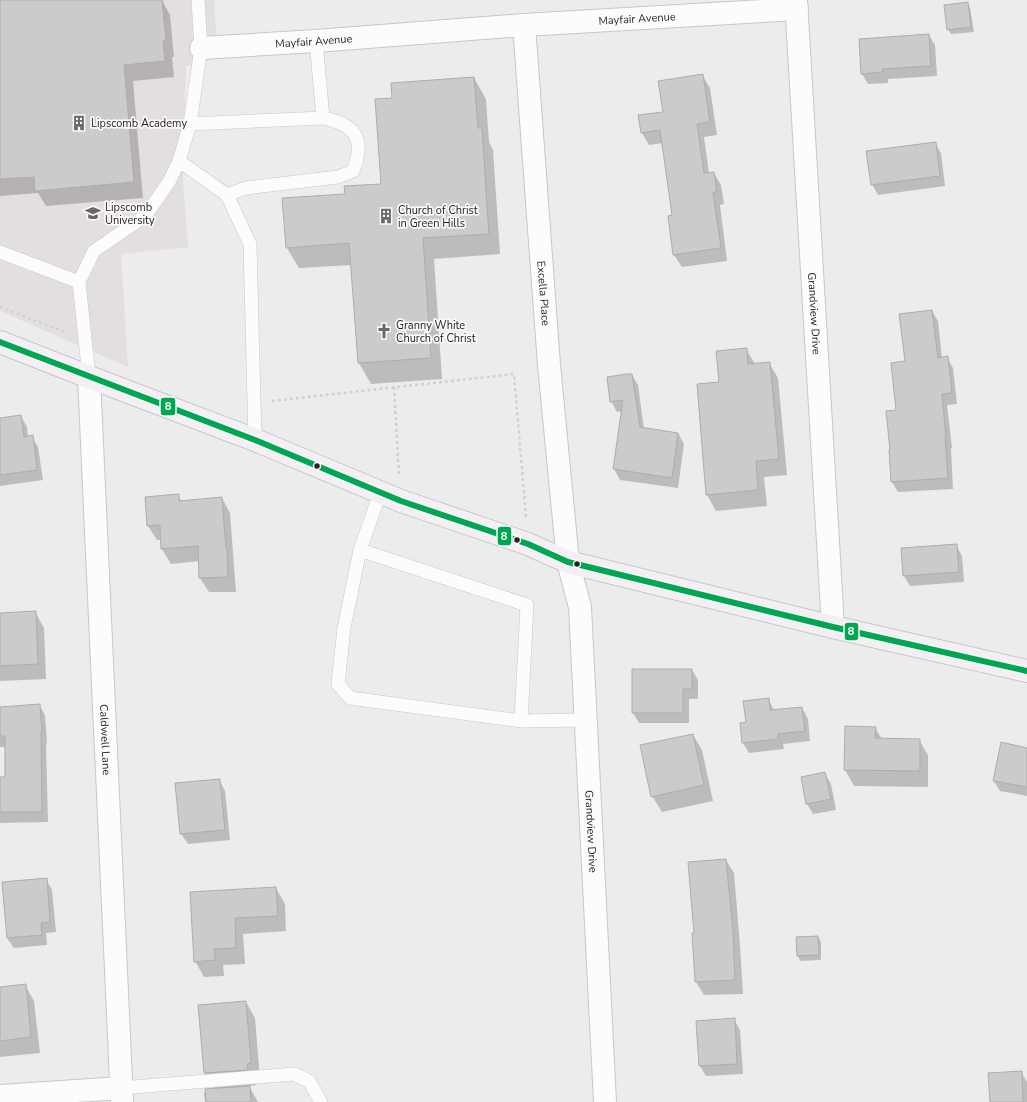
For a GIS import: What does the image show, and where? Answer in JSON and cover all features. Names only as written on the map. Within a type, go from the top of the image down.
[{"type":"main road","points":[[0,342],[255,440],[380,493],[528,544],[568,562],[833,627],[1027,671]]},
{"type":"street","name":"Mayfair Avenue","points":[[201,48],[316,41],[796,5]]},
{"type":"street","name":"Grandview Drive","points":[[796,5],[833,627]]},
{"type":"street","name":"Excella Place","points":[[524,25],[550,365],[568,562]]},
{"type":"street","name":"Caldwell Lane","points":[[89,377],[122,1095]]},
{"type":"street","name":"Grandview Drive","points":[[568,562],[580,606],[605,1102]]},
{"type":"street","points":[[0,1096],[122,1095]]},
{"type":"lane","points":[[89,377],[79,282],[94,251],[145,216],[168,182],[178,161],[190,124],[201,48],[198,0]]},
{"type":"lane","points":[[316,41],[323,118]]},
{"type":"lane","points":[[190,124],[323,118],[335,120],[352,130],[359,146],[357,161],[353,171],[338,177],[246,188],[227,195]]},
{"type":"lane","points":[[178,161],[227,195],[250,244],[255,440]]},
{"type":"lane","points":[[0,252],[79,282]]},
{"type":"lane","points":[[380,493],[360,550],[344,628],[338,684],[350,698],[521,721],[586,720]]},
{"type":"lane","points":[[360,550],[527,605],[521,721]]},
{"type":"lane","points":[[122,1095],[294,1074],[309,1081],[321,1102]]},
{"type":"path","points":[[0,307],[59,330],[85,338]]},
{"type":"path","points":[[254,404],[514,374],[528,544]]},
{"type":"path","points":[[394,387],[401,501]]},
{"type":"shaded area","name":"Lipscomb University","points":[[0,0],[214,0],[218,58],[186,66],[183,180],[188,247],[121,254],[128,367],[0,311]]},
{"type":"building","name":"Lipscomb Academy","points":[[0,0],[162,0],[166,41],[163,41],[165,61],[124,65],[134,182],[35,191],[34,177],[0,179]]},
{"type":"building","points":[[968,2],[971,27],[947,30],[944,5]]},
{"type":"building","points":[[929,34],[931,66],[882,69],[883,72],[861,74],[859,39]]},
{"type":"building","points":[[703,74],[710,122],[697,124],[704,173],[714,172],[717,192],[713,192],[721,248],[673,255],[668,216],[672,215],[660,130],[641,133],[638,115],[663,112],[658,81]]},
{"type":"building","name":"Church of Christ in Green Hills","points":[[474,77],[478,128],[482,128],[489,234],[423,238],[431,358],[358,363],[349,243],[286,248],[282,198],[345,194],[344,186],[381,184],[375,99],[392,98],[391,83]]},
{"type":"building","points":[[936,142],[940,176],[871,185],[866,151]]},
{"type":"building","points":[[932,310],[938,358],[948,356],[952,393],[942,394],[948,478],[891,482],[890,450],[886,411],[896,410],[891,363],[905,361],[899,314]]},
{"type":"building","points":[[747,348],[748,364],[770,362],[779,459],[756,461],[758,490],[706,495],[697,384],[719,382],[716,351]]},
{"type":"building","points":[[632,374],[640,427],[678,433],[672,478],[613,469],[623,400],[610,402],[607,377]]},
{"type":"building","points":[[21,415],[24,437],[33,435],[37,470],[0,475],[0,418]]},
{"type":"building","points":[[179,494],[179,501],[222,497],[228,577],[199,578],[198,546],[161,549],[160,525],[147,526],[145,497]]},
{"type":"building","points":[[957,544],[959,572],[903,576],[901,548]]},
{"type":"building","points":[[36,611],[38,664],[0,666],[0,613]]},
{"type":"building","points":[[632,669],[692,669],[692,689],[683,689],[683,713],[632,713]]},
{"type":"building","points":[[769,698],[770,710],[802,707],[805,731],[778,734],[778,739],[742,743],[740,723],[746,722],[743,701]]},
{"type":"building","points":[[40,704],[42,733],[42,812],[0,812],[0,777],[5,777],[5,736],[0,736],[0,707]]},
{"type":"building","points":[[845,726],[876,727],[875,738],[920,739],[920,771],[844,770]]},
{"type":"building","points":[[693,734],[704,785],[651,797],[640,745]]},
{"type":"building","points":[[1001,742],[1027,748],[1027,787],[993,781]]},
{"type":"building","points":[[825,772],[831,799],[806,804],[801,777]]},
{"type":"building","points":[[220,779],[225,830],[180,834],[175,783]]},
{"type":"building","points":[[726,859],[733,931],[735,980],[695,982],[692,933],[694,933],[688,862]]},
{"type":"building","points":[[47,878],[50,922],[41,923],[42,935],[7,938],[2,882]]},
{"type":"building","points":[[276,887],[278,916],[235,918],[236,948],[214,949],[215,960],[194,962],[190,892]]},
{"type":"building","points":[[818,936],[819,955],[797,956],[796,937]]},
{"type":"building","points":[[26,984],[31,1037],[0,1041],[0,987]]},
{"type":"building","points":[[246,1001],[251,1063],[247,1064],[248,1070],[204,1073],[198,1005]]},
{"type":"building","points":[[735,1018],[737,1064],[699,1066],[696,1021]]},
{"type":"building","points":[[1022,1071],[1023,1102],[990,1102],[988,1073]]},
{"type":"building","points":[[250,1086],[251,1102],[206,1102],[205,1089]]},
{"type":"transit line","name":"8","points":[[0,342],[255,440],[401,501],[528,544],[568,562],[833,627],[1027,671]]},
{"type":"place","name":"Lipscomb Academy","points":[[79,123]]},
{"type":"place","name":"Lipscomb University","points":[[93,213]]},
{"type":"place","name":"Church of Christ in Green Hills","points":[[386,216]]},
{"type":"place","name":"Granny White Church of Christ","points":[[384,331]]}]
